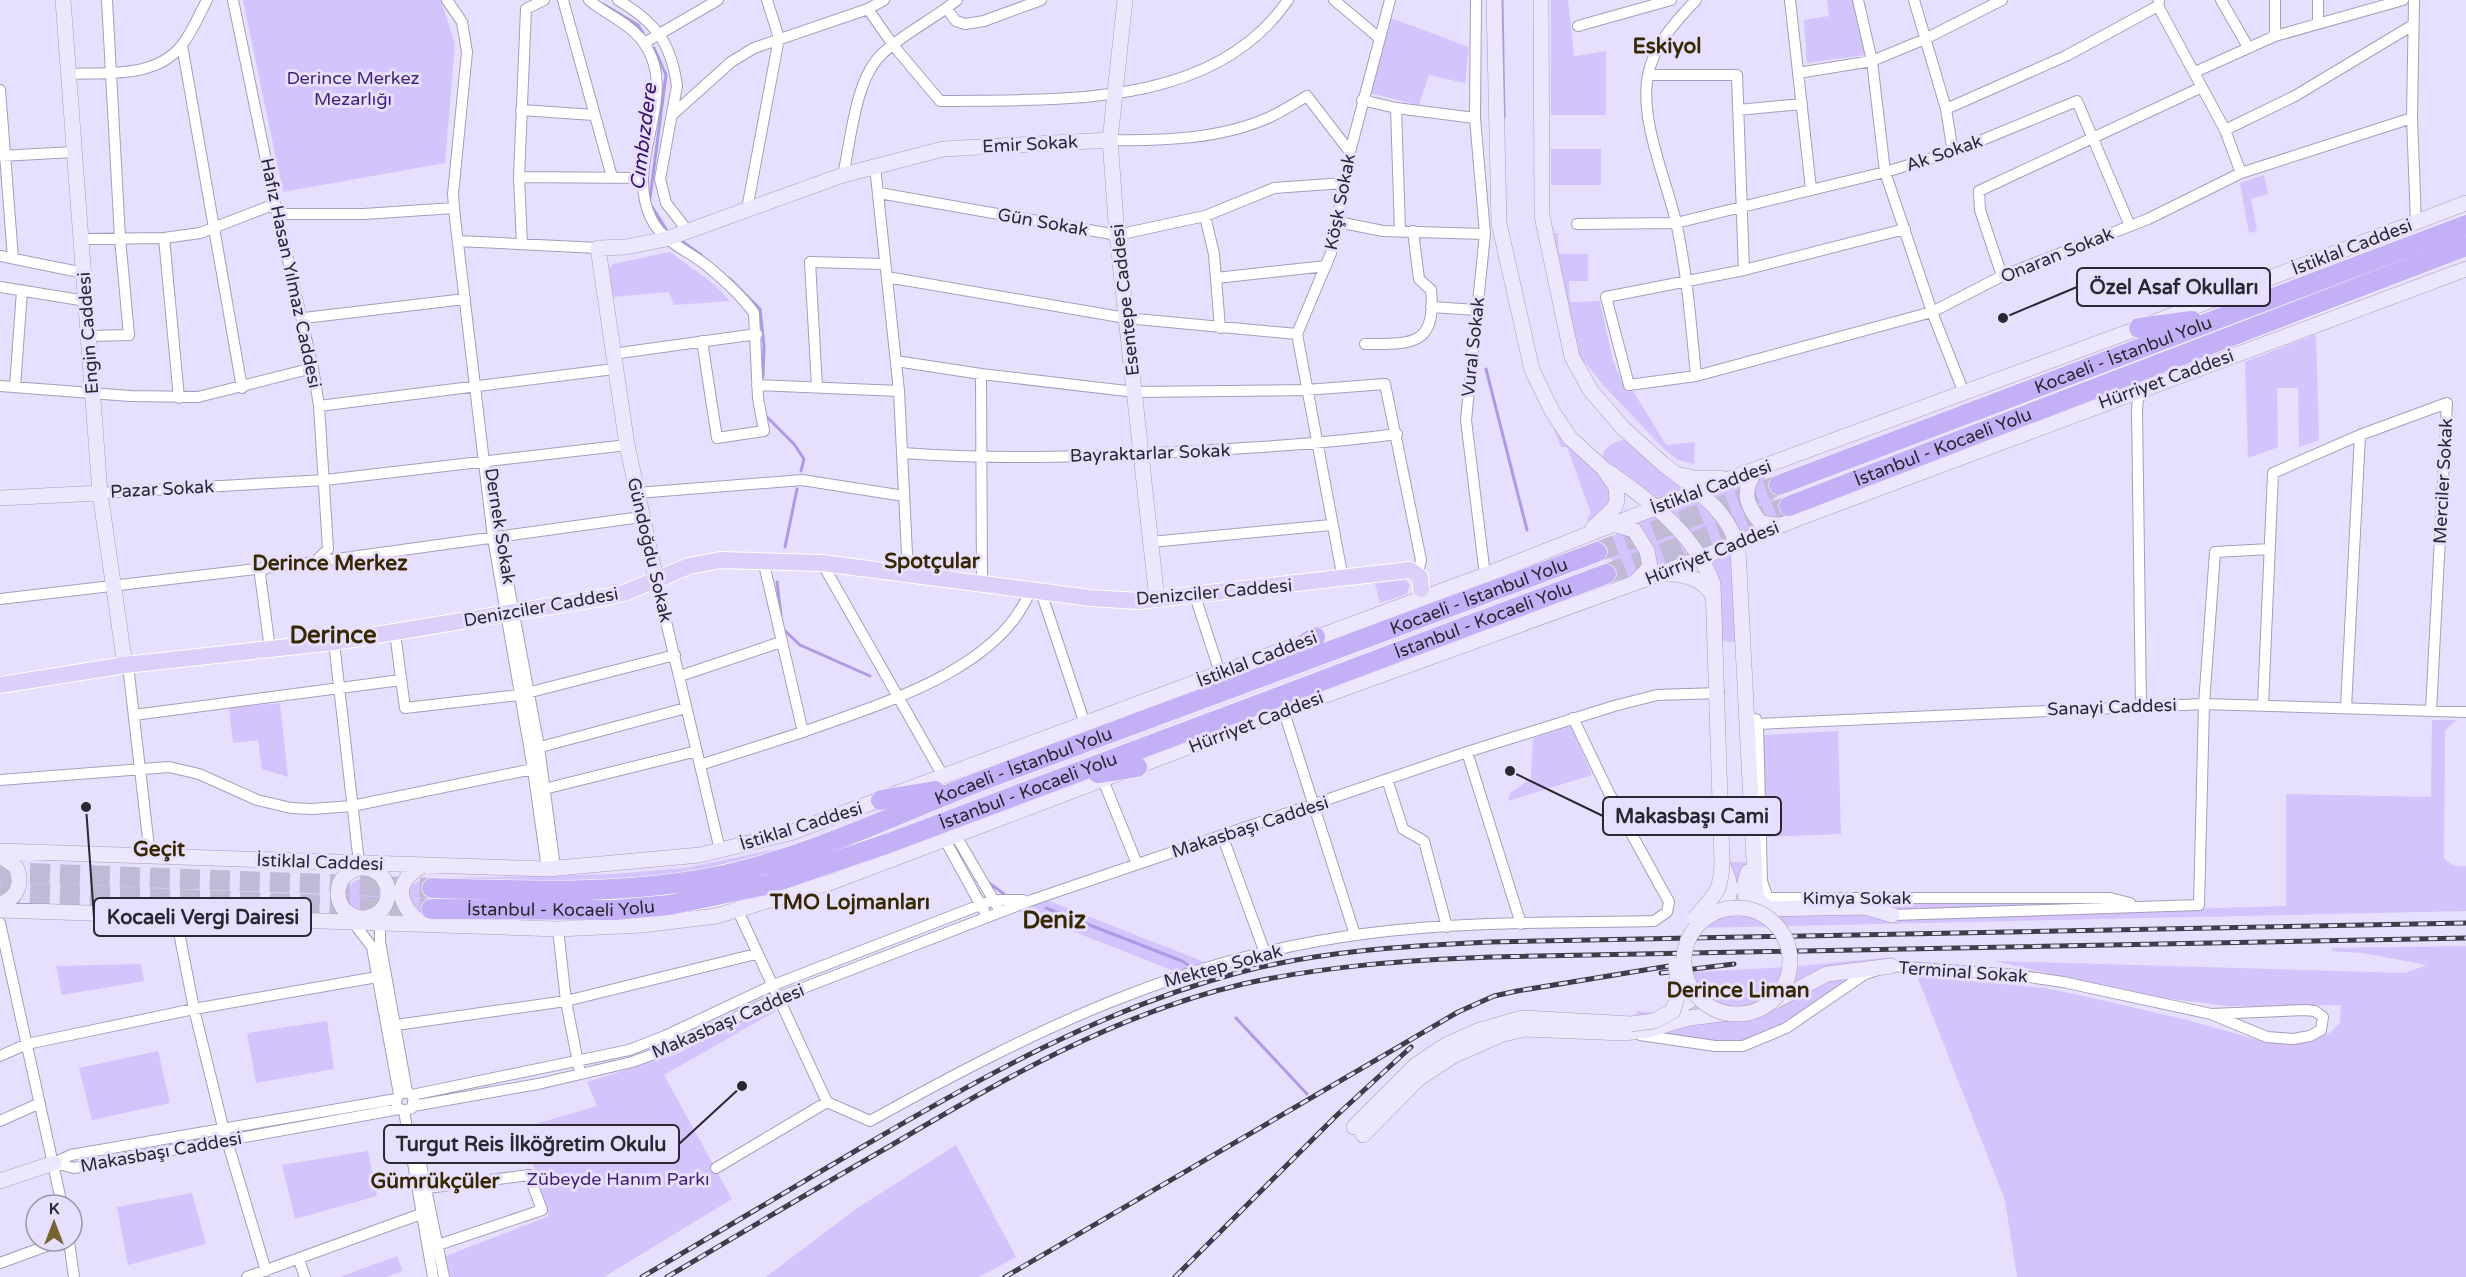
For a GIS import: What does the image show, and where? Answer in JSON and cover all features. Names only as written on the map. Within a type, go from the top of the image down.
[{"type":"highway","name":"Kocaeli - İstanbul Yolu","points":[[1779,485],[2466,225]]},
{"type":"highway","name":"İstanbul - Kocaeli Yolu","points":[[1789,506],[2466,246]]},
{"type":"highway","points":[[2139,328],[2224,316]]},
{"type":"highway","name":"Kocaeli - İstanbul Yolu","points":[[432,888],[612,890],[716,876],[814,847],[973,784],[1597,552]]},
{"type":"highway","name":"İstanbul - Kocaeli Yolu","points":[[426,917],[615,910],[669,905],[766,885],[824,866],[1606,574]]},
{"type":"highway","points":[[1234,688],[1315,637]]},
{"type":"highway","points":[[1060,778],[1137,767]]},
{"type":"highway","points":[[881,800],[973,784]]},
{"type":"main road","name":"Engin Caddesi","points":[[63,0],[100,493],[125,665]]},
{"type":"main road","name":"Esentepe Caddesi","points":[[1124,0],[1110,140],[1117,235],[1157,600]]},
{"type":"main road","points":[[1494,0],[1499,223],[1530,358],[1552,411],[1569,438],[1604,469],[1713,550],[1742,596]]},
{"type":"main road","points":[[1541,0],[1542,216],[1572,357],[1591,391],[1624,429],[1711,502],[1728,524],[1713,550],[1719,693],[1721,884],[1716,896],[1686,928],[1677,947],[1679,990],[1673,1011]]},
{"type":"main road","name":"Emir Sokak","points":[[598,248],[627,247],[666,239],[843,175],[943,149],[1110,140]]},
{"type":"main road","name":"İstiklal Caddesi","points":[[2,853],[147,856],[361,865],[551,868],[688,856],[789,833],[1315,637],[1417,588],[1485,575],[1732,478],[2139,328],[2466,203]]},
{"type":"main road","name":"Gündoğdu Sokak","points":[[598,248],[627,445],[656,579]]},
{"type":"main road","name":"Hürriyet Caddesi","points":[[3,908],[257,920],[366,921],[426,917],[558,929],[659,924],[738,911],[832,882],[951,838],[1312,700],[1658,575],[1713,550],[2466,269]]},
{"type":"main road","points":[[1585,535],[1609,514],[1617,501],[1616,487],[1604,469]]},
{"type":"main road","points":[[1757,470],[1748,481],[1746,499],[1751,512],[1761,523],[1780,525]]},
{"type":"main road","points":[[1676,474],[1695,478],[1732,478]]},
{"type":"main road","name":"Pazar Sokak","points":[[0,498],[100,493]]},
{"type":"main road","points":[[1669,518],[1667,509],[1677,499],[1711,502]]},
{"type":"main road","points":[[1612,524],[1634,530],[1641,538],[1650,561],[1650,567],[1640,579],[1623,588]]},
{"type":"main road","points":[[1765,531],[1754,542],[1748,556],[1742,596],[1756,898],[1769,909],[1865,907],[1892,915]]},
{"type":"main road","name":"Denizciler Caddesi","points":[[0,685],[125,665],[334,642],[509,614],[606,597],[701,563],[763,560],[822,563],[1091,598],[1157,600],[1410,570],[1417,588]]},
{"type":"main road","points":[[1312,700],[1334,702],[1612,603],[1648,589],[1658,575],[1680,574],[1700,582],[1709,589],[1715,599]]},
{"type":"main road","points":[[2,853],[16,867],[20,882],[13,897],[3,908]]},
{"type":"main road","points":[[1753,860],[1744,884],[1744,895],[1783,934],[1790,961],[1783,988],[1762,1008]]},
{"type":"main road","points":[[1628,1028],[1654,1021],[1689,1001],[1690,985],[1684,966],[1686,946],[1695,928],[1726,904],[1730,895],[1730,884],[1722,862]]},
{"type":"main road","points":[[361,865],[381,875],[388,890],[385,906],[366,921],[349,914],[343,908],[338,892],[344,877],[361,865]]},
{"type":"main road","points":[[424,865],[412,872],[401,893],[403,906],[426,917]]},
{"type":"main road","points":[[1717,912],[1736,908],[1777,918],[1892,915]]},
{"type":"main road","points":[[1358,1131],[1416,1065],[1446,1045],[1477,1030],[1522,1018],[1648,1030],[1689,1018],[1729,1013],[1741,1014],[1762,1008],[1827,974],[1891,966]]},
{"type":"main road","points":[[1690,985],[1706,1004],[1729,1013]]},
{"type":"main road","points":[[0,1182],[54,1163]]},
{"type":"street","points":[[88,336],[129,335],[120,238],[107,0]]},
{"type":"street","points":[[67,74],[154,67],[182,45],[207,0]]},
{"type":"street","name":"Hafız Hasan Yılmaz Caddesi","points":[[232,0],[251,59],[277,209],[314,368],[325,480],[328,549],[315,562]]},
{"type":"street","name":"Dernek Sokak","points":[[447,0],[462,22],[467,52],[454,182],[454,208],[461,241],[465,299],[478,387]]},
{"type":"street","points":[[522,244],[519,177],[526,9],[544,0]]},
{"type":"street","points":[[564,0],[612,177]]},
{"type":"street","points":[[589,0],[622,21],[644,43],[656,66],[658,87],[642,178],[643,195],[650,218],[666,239],[704,264],[750,307],[756,320],[757,385],[764,430],[717,438],[702,341]]},
{"type":"street","points":[[618,0],[652,23],[660,34],[675,70],[677,86],[660,179],[666,203],[687,230]]},
{"type":"street","points":[[644,43],[718,0]]},
{"type":"street","points":[[747,209],[779,38],[766,0]]},
{"type":"street","points":[[672,115],[731,62],[779,38],[868,9],[884,0]]},
{"type":"street","points":[[843,175],[866,78],[876,60],[893,45],[957,0]]},
{"type":"street","points":[[947,9],[956,21],[973,23],[1041,0]]},
{"type":"street","points":[[868,9],[893,45],[940,101],[1061,99],[1114,96],[1188,74],[1225,59],[1239,51],[1288,0]]},
{"type":"street","points":[[1334,0],[1378,37]]},
{"type":"street","name":"Köşk Sokak","points":[[1297,334],[1326,266],[1338,222],[1362,100],[1390,0]]},
{"type":"street","name":"Vural Sokak","points":[[1476,0],[1475,118],[1485,234],[1466,420],[1485,575]]},
{"type":"street","points":[[1578,26],[1671,0]]},
{"type":"street","points":[[1696,0],[1660,44],[1648,75],[1647,110],[1676,223],[1687,283],[1696,376]]},
{"type":"street","points":[[1790,0],[1811,189]]},
{"type":"street","points":[[1858,0],[1872,61],[1885,172],[1932,312],[1964,393]]},
{"type":"street","points":[[1914,0],[1946,109],[1953,152]]},
{"type":"street","points":[[1798,73],[1872,61],[1925,39],[1986,5],[2002,0]]},
{"type":"street","points":[[2221,0],[2248,47]]},
{"type":"street","points":[[2275,0],[2275,36]]},
{"type":"street","points":[[2318,0],[2318,22]]},
{"type":"street","points":[[2195,72],[2275,36],[2362,5],[2403,0]]},
{"type":"street","points":[[2414,0],[2412,118],[2416,222]]},
{"type":"street","points":[[1946,109],[2066,56],[2158,3],[2225,130],[2241,173]]},
{"type":"street","points":[[2225,130],[2295,96],[2413,25]]},
{"type":"street","points":[[182,45],[242,388]]},
{"type":"street","points":[[1648,75],[1737,75],[1744,270]]},
{"type":"street","points":[[2002,276],[1980,210],[1979,191],[2202,87]]},
{"type":"street","points":[[0,90],[3,155],[13,258]]},
{"type":"street","name":"Emir Sokak","points":[[1110,140],[1174,139],[1229,130],[1271,117],[1307,96],[1350,152]]},
{"type":"street","points":[[1362,100],[1396,108],[1475,118]]},
{"type":"street","name":"Ak Sokak","points":[[1577,224],[1676,223],[1885,172],[1953,152],[2077,101],[2130,226]]},
{"type":"street","points":[[1738,110],[1802,104]]},
{"type":"street","points":[[1396,108],[1400,231]]},
{"type":"street","points":[[521,110],[594,115]]},
{"type":"street","name":"Onaran Sokak","points":[[1687,283],[1606,297],[1629,385],[1696,376],[1932,312],[2002,276],[2130,226],[2241,173],[2412,118]]},
{"type":"street","points":[[3,155],[73,152]]},
{"type":"street","points":[[875,166],[899,391],[908,574]]},
{"type":"street","points":[[519,177],[642,178]]},
{"type":"street","name":"Dernek Sokak","points":[[454,182],[496,537],[541,790],[551,868]]},
{"type":"street","name":"Gün Sokak","points":[[879,193],[1117,235],[1205,216],[1274,188],[1344,183]]},
{"type":"street","points":[[82,239],[164,238],[213,229],[277,209],[364,214],[454,208]]},
{"type":"street","points":[[1205,216],[1216,278],[1220,328]]},
{"type":"street","points":[[1338,222],[1400,231],[1485,234]]},
{"type":"street","points":[[1687,283],[1905,230]]},
{"type":"street","points":[[1365,344],[1403,344],[1420,339],[1427,328],[1431,290],[1419,279],[1413,231]]},
{"type":"street","points":[[164,238],[179,398]]},
{"type":"street","points":[[461,241],[598,248]]},
{"type":"street","points":[[0,256],[84,273]]},
{"type":"street","points":[[817,387],[810,262],[884,264]]},
{"type":"street","points":[[1216,278],[1326,266]]},
{"type":"street","points":[[886,277],[1126,318],[1297,334],[1331,525],[1343,579]]},
{"type":"street","points":[[0,287],[86,301]]},
{"type":"street","points":[[15,387],[22,291]]},
{"type":"street","points":[[304,318],[465,299]]},
{"type":"street","points":[[1431,307],[1478,310]]},
{"type":"street","points":[[319,406],[478,387],[702,341],[757,334]]},
{"type":"street","points":[[896,361],[981,374],[1135,392],[1306,390],[1385,384],[1421,560],[1417,588]]},
{"type":"street","points":[[0,386],[92,394],[179,398],[213,396],[314,368]]},
{"type":"street","points":[[981,374],[982,585]]},
{"type":"street","points":[[2114,399],[2138,399],[2156,383]]},
{"type":"street","points":[[757,385],[899,391]]},
{"type":"street","points":[[2138,399],[2141,706]]},
{"type":"street","name":"Merciler Sokak","points":[[2270,549],[2273,473],[2360,435],[2447,403],[2431,711]]},
{"type":"street","name":"Bayraktarlar Sokak","points":[[903,453],[980,459],[1142,454],[1316,445],[1397,434]]},
{"type":"street","points":[[2346,708],[2360,435]]},
{"type":"street","name":"Pazar Sokak","points":[[100,493],[325,480],[627,445]]},
{"type":"street","points":[[636,493],[802,480],[904,496]]},
{"type":"street","points":[[0,599],[112,584],[315,562],[641,518]]},
{"type":"street","points":[[1151,542],[1331,525]]},
{"type":"street","points":[[2204,704],[2215,552],[2270,549],[2263,705]]},
{"type":"street","points":[[763,560],[803,732]]},
{"type":"street","points":[[822,563],[943,776]]},
{"type":"street","points":[[264,567],[260,575],[270,649]]},
{"type":"street","name":"Gündoğdu Sokak","points":[[656,579],[720,850]]},
{"type":"street","points":[[700,765],[803,732],[897,698],[955,668],[988,645],[1018,615],[1036,591]]},
{"type":"street","points":[[1036,591],[1085,724]]},
{"type":"street","points":[[1196,596],[1220,672]]},
{"type":"street","points":[[395,633],[405,708],[524,694],[675,655]]},
{"type":"street","points":[[334,642],[352,806],[361,865]]},
{"type":"street","points":[[680,676],[781,642]]},
{"type":"street","name":"Engin Caddesi","points":[[125,665],[129,674],[134,715],[147,856]]},
{"type":"street","name":"Engin Caddesi","points":[[125,665],[139,769]]},
{"type":"street","points":[[134,715],[401,680]]},
{"type":"street","name":"Makasbaşı Caddesi","points":[[54,1163],[71,1155],[223,1127],[582,1075],[632,1062],[671,1048],[777,998],[987,917],[1222,835],[1573,718],[1657,695],[1719,693]]},
{"type":"street","name":"Sanayi Caddesi","points":[[1758,724],[2204,704],[2466,712]]},
{"type":"street","name":"Kimya Sokak","points":[[1892,915],[2199,906],[2204,704]]},
{"type":"street","name":"Kimya Sokak","points":[[1747,705],[1758,724],[1762,881],[1767,896],[1773,898],[2110,898],[2142,906]]},
{"type":"street","points":[[534,748],[686,708]]},
{"type":"street","points":[[1284,712],[1355,935]]},
{"type":"street","name":"Mektep Sokak","points":[[826,1102],[870,1121],[1005,1047],[1117,997],[1224,962],[1265,953],[1355,935],[1447,927],[1654,921],[1668,912],[1669,902],[1610,793],[1573,718]]},
{"type":"street","name":"Dernek Sokak","points":[[534,748],[533,769],[541,790]]},
{"type":"street","points":[[541,790],[697,751]]},
{"type":"street","points":[[1467,752],[1521,924]]},
{"type":"street","points":[[0,780],[139,769],[184,769],[257,800],[291,808],[352,806],[533,769]]},
{"type":"street","points":[[1387,779],[1403,829],[1424,841],[1447,927]]},
{"type":"street","points":[[1103,780],[1137,864]]},
{"type":"street","points":[[1222,835],[1265,953]]},
{"type":"street","points":[[951,838],[1000,912]]},
{"type":"street","points":[[951,838],[987,917]]},
{"type":"street","name":"Makasbaşı Caddesi","points":[[54,1163],[74,1168],[227,1140],[405,1102],[629,1050],[665,1036],[771,986],[993,900],[1032,900]]},
{"type":"street","points":[[716,1168],[826,1102],[738,911]]},
{"type":"street","points":[[176,917],[194,1010],[223,1127],[266,1271]]},
{"type":"street","points":[[366,921],[405,1102],[427,1188],[444,1277]]},
{"type":"street","points":[[366,921],[380,942],[396,1025],[421,1214],[433,1277]]},
{"type":"street","points":[[1,928],[12,968],[60,1193]]},
{"type":"street","points":[[558,929],[566,1002],[576,1062],[582,1075]]},
{"type":"street","points":[[396,1025],[566,1002],[756,954]]},
{"type":"street","name":"Terminal Sokak","points":[[1628,1028],[1715,1046],[1743,1046],[1786,1028],[1865,974],[1891,966],[2016,975],[2063,982],[2211,1014]]},
{"type":"street","points":[[0,971],[12,968]]},
{"type":"street","points":[[0,1056],[27,1044],[194,1010],[377,977]]},
{"type":"street","points":[[2305,1010],[2315,1011],[2323,1017],[2324,1024],[2321,1030],[2310,1036],[2293,1039],[2267,1037],[2211,1014],[2305,1010]]},
{"type":"street","points":[[0,1120],[40,1103]]},
{"type":"street","points":[[427,1188],[529,1175],[542,1210],[438,1245]]},
{"type":"street","points":[[247,1277],[421,1214]]},
{"type":"street","points":[[0,1263],[27,1253]]},
{"type":"street","points":[[70,1253],[73,1277]]},
{"type":"street","points":[[299,1260],[304,1277]]},
{"type":"green space","name":"Derince Merkez Mezarlığı","points":[[243,0],[441,0],[455,44],[445,163],[283,192]]},
{"type":"green space","points":[[1551,0],[1568,0],[1574,56],[1606,51],[1606,115],[1551,115]]},
{"type":"green space","points":[[1827,0],[1853,0],[1865,55],[1807,63],[1804,20],[1829,16]]},
{"type":"green space","points":[[1391,18],[1469,47],[1465,83],[1429,75],[1419,105],[1369,93]]},
{"type":"green space","points":[[1551,149],[1601,149],[1601,185],[1551,185]]},
{"type":"green space","points":[[2264,175],[2268,194],[2251,199],[2257,231],[2249,233],[2240,183]]},
{"type":"green space","points":[[1552,233],[1558,233],[1559,254],[1588,254],[1588,281],[1569,281],[1570,302],[1600,301],[1613,361],[1626,391],[1633,391],[1666,445],[1695,442],[1694,464],[1678,460],[1664,449],[1605,387],[1578,354]]},
{"type":"green space","points":[[670,252],[715,285],[730,301],[674,305],[669,292],[613,297],[609,269],[613,264]]},
{"type":"green space","points":[[2316,334],[2319,440],[2299,447],[2298,388],[2277,388],[2278,447],[2248,458],[2245,362]]},
{"type":"green space","points":[[1547,411],[1601,470],[1613,497],[1590,525],[1587,519],[1591,513],[1567,447],[1561,447]]},
{"type":"green space","points":[[1623,440],[1687,490],[1658,502],[1603,458],[1607,448]]},
{"type":"green space","points":[[1764,476],[1782,517],[1772,520],[1762,518],[1755,507],[1752,489],[1754,484]]},
{"type":"green space","points":[[1745,478],[1766,527],[1738,539],[1705,492]]},
{"type":"green space","points":[[1688,500],[1702,502],[1725,532],[1723,544],[1708,549],[1699,547],[1671,512],[1671,508]]},
{"type":"green space","points":[[1657,511],[1694,556],[1650,574],[1626,523]]},
{"type":"green space","points":[[1620,533],[1634,540],[1643,565],[1636,575],[1620,581],[1604,539]]},
{"type":"green space","points":[[1732,548],[1736,642],[1722,641],[1706,558]]},
{"type":"green space","points":[[1405,579],[1410,586],[1407,594],[1380,603],[1374,580]]},
{"type":"green space","points":[[280,703],[288,777],[262,769],[258,740],[233,743],[229,708]]},
{"type":"green space","points":[[2432,720],[2456,720],[2445,731],[2444,859],[2455,866],[2466,866],[2466,911],[1695,928],[1717,912],[1722,862],[1751,862],[1755,899],[1862,908],[1893,918],[2286,906],[2286,794],[2431,797]]},
{"type":"green space","points":[[1571,726],[1592,775],[1508,801],[1510,793],[1531,779],[1533,738]]},
{"type":"green space","points":[[1838,731],[1841,834],[1767,837],[1762,735]]},
{"type":"green space","points":[[807,843],[758,857],[660,877],[566,883],[432,879],[430,918],[420,917],[407,902],[410,886],[423,879],[613,874],[685,868]]},
{"type":"green space","points":[[363,879],[374,884],[379,895],[374,906],[363,911],[352,906],[347,895],[352,884]]},
{"type":"green space","points":[[1044,899],[1212,965],[1182,974],[1016,909]]},
{"type":"green space","points":[[2110,901],[2124,905],[1893,911],[1865,903]]},
{"type":"green space","points":[[2466,946],[2466,1277],[2017,1277],[2005,1200],[1917,976],[2045,988],[2187,1020],[2269,1043],[2292,1044],[2313,1040],[2331,1032],[2340,1023],[2341,1005],[2228,1006],[2148,996],[1994,961],[2405,973],[2427,965],[2363,953],[2332,951],[2332,948]]},
{"type":"green space","points":[[1893,957],[1891,966],[1882,968],[1786,1028],[1743,1046],[1624,1033],[1638,1011],[1655,1013],[1670,1009],[1674,973],[1790,967]]},
{"type":"green space","points":[[141,964],[144,981],[62,995],[56,966]]},
{"type":"green space","name":"Zübeyde Hanım Parkı","points":[[773,1008],[776,1011],[664,1075],[732,1199],[604,1277],[450,1277],[446,1256],[549,1216],[522,1128],[597,1106],[587,1082],[674,1055],[766,1009]]},
{"type":"green space","points":[[327,1021],[334,1069],[256,1083],[247,1033]]},
{"type":"green space","points":[[158,1051],[170,1103],[92,1120],[79,1068]]},
{"type":"green space","points":[[956,1145],[1016,1257],[979,1277],[766,1277],[856,1209]]},
{"type":"green space","points":[[368,1151],[377,1196],[295,1219],[282,1165]]},
{"type":"green space","points":[[192,1193],[206,1244],[128,1265],[117,1207]]},
{"type":"green space","points":[[397,1256],[403,1271],[386,1277],[340,1277]]},
{"type":"waterway","points":[[1502,0],[1504,117]]},
{"type":"waterway","name":"Cımbızdere","points":[[603,4],[638,25],[643,33]]},
{"type":"waterway","name":"Cımbızdere","points":[[650,198],[666,75],[654,48]]},
{"type":"waterway","name":"Cımbızdere","points":[[652,207],[666,229]]},
{"type":"waterway","name":"Cımbızdere","points":[[683,242],[701,255]]},
{"type":"waterway","name":"Cımbızdere","points":[[729,278],[760,309],[764,346],[763,377]]},
{"type":"waterway","points":[[1486,369],[1527,530]]},
{"type":"waterway","name":"Cımbızdere","points":[[766,416],[794,444],[804,459],[801,471]]},
{"type":"waterway","name":"Cımbızdere","points":[[785,547],[797,489]]},
{"type":"waterway","name":"Cımbızdere","points":[[777,582],[781,616]]},
{"type":"waterway","name":"Cımbızdere","points":[[783,629],[800,645],[870,676]]},
{"type":"waterway","name":"Cımbızdere","points":[[989,883],[1004,894]]},
{"type":"waterway","name":"Cımbızdere","points":[[1046,908],[1182,961],[1194,969]]},
{"type":"waterway","name":"Cımbızdere","points":[[1236,1018],[1307,1094]]},
{"type":"tunnel","points":[[1597,552],[1779,485]]},
{"type":"tunnel","points":[[1606,574],[1789,506]]},
{"type":"tunnel","points":[[0,872],[432,888]]},
{"type":"tunnel","points":[[0,892],[431,909]]},
{"type":"railway","points":[[642,1277],[907,1121],[1044,1047],[1138,1006],[1187,988],[1237,973],[1299,959],[1394,948],[1490,942],[2466,923]]},
{"type":"railway","points":[[667,1277],[974,1097],[1060,1052],[1149,1013],[1196,997],[1274,978],[1367,965],[1491,957],[2466,938]]},
{"type":"railway","points":[[1661,973],[1734,964]]},
{"type":"railway","points":[[1005,1277],[1458,1012],[1494,996],[1669,966]]},
{"type":"railway","points":[[1175,1277],[1336,1116],[1411,1047]]},
{"type":"place","name":"Özel Asaf Okulları","points":[[2003,318]]},
{"type":"place","name":"Makasbaşı Cami","points":[[1510,771]]},
{"type":"place","name":"Kocaeli Vergi Dairesi","points":[[86,807]]},
{"type":"place","name":"Turgut Reis İlköğretim Okulu","points":[[742,1086]]},
{"type":"district","name":"Eskiyol","points":[[1667,46]]},
{"type":"district","name":"Spotçular","points":[[932,561]]},
{"type":"district","name":"Derince Merkez","points":[[330,563]]},
{"type":"district","name":"Derince","points":[[333,635]]},
{"type":"district","name":"Geçit","points":[[159,849]]},
{"type":"district","name":"TMO Lojmanları","points":[[850,902]]},
{"type":"district","name":"Deniz","points":[[1054,920]]},
{"type":"district","name":"Derince Liman","points":[[1738,990]]},
{"type":"district","name":"Gümrükçüler","points":[[435,1181]]}]
